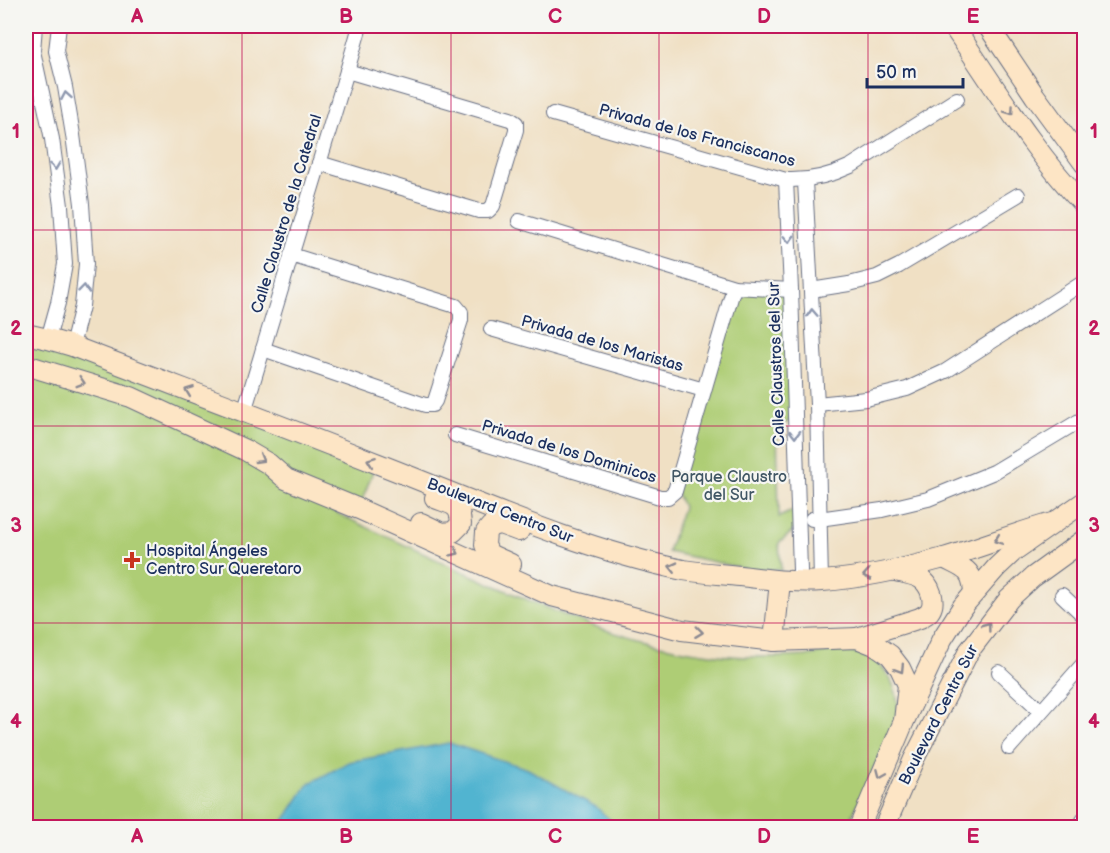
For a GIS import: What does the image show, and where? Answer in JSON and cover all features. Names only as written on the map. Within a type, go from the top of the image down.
[{"type":"street","points":[[35,26],[33,51],[52,139],[61,206],[65,264],[48,339]]},
{"type":"street","points":[[59,26],[56,51],[73,135],[82,204],[86,264],[82,306],[72,346]]},
{"type":"street","name":"Calle Claustro de la Catedral","points":[[244,412],[360,26]]},
{"type":"street","points":[[953,26],[1008,109],[1061,180],[1084,205]]},
{"type":"street","points":[[988,26],[1084,163]]},
{"type":"street","points":[[319,163],[479,211],[488,211],[493,206],[516,130],[516,123],[510,119],[347,71]]},
{"type":"street","name":"Privada de los Franciscanos","points":[[553,114],[786,180],[805,181],[837,173],[850,166],[957,99]]},
{"type":"street","points":[[52,139],[73,135]]},
{"type":"street","name":"Calle Claustros del Sur","points":[[786,180],[800,570],[790,581]]},
{"type":"street","points":[[805,181],[817,404],[821,581]]},
{"type":"street","points":[[811,290],[849,285],[877,277],[899,267],[1018,195]]},
{"type":"street","points":[[519,221],[734,286],[791,290]]},
{"type":"street","points":[[263,349],[425,405],[432,405],[460,320],[461,312],[456,306],[291,255]]},
{"type":"street","points":[[65,264],[86,264]]},
{"type":"street","points":[[817,404],[866,399],[907,389],[946,371],[1081,284]]},
{"type":"street","name":"Privada de los Dominicos","points":[[455,435],[660,497],[668,497],[675,491],[734,286]]},
{"type":"street","name":"Privada de los Maristas","points":[[491,329],[704,390]]},
{"type":"street","name":"Boulevard Centro Sur","points":[[26,334],[72,346],[568,538],[646,561],[687,570],[790,581],[821,581],[893,571],[944,558],[1015,533],[1052,523]]},
{"type":"street","points":[[793,344],[814,342]]},
{"type":"street","name":"Boulevard Centro Sur","points":[[26,365],[131,397],[244,450],[269,464],[286,479],[552,596],[682,630],[774,641],[857,638],[877,646],[890,655],[900,668],[908,685],[904,722]]},
{"type":"street","points":[[798,518],[819,519],[882,510],[928,499],[994,472],[1084,418]]},
{"type":"street","points":[[380,519],[401,516],[442,533],[453,532],[461,524],[461,514],[457,507],[418,492],[408,486],[396,471]]},
{"type":"street","name":"Boulevard Centro Sur","points":[[858,828],[942,639],[963,606],[1015,550],[1084,502]]},
{"type":"street","points":[[552,596],[524,570],[489,554],[485,545],[486,532],[491,526],[500,524],[546,541],[568,538]]},
{"type":"street","name":"Boulevard Centro Sur","points":[[884,828],[914,759],[969,651],[1009,599],[1033,577],[1084,540]]},
{"type":"street","points":[[944,558],[969,572],[973,579],[974,592]]},
{"type":"street","points":[[857,638],[920,618],[929,612],[932,596],[924,582],[912,574],[893,571]]},
{"type":"street","points":[[774,641],[790,581]]},
{"type":"street","points":[[1062,595],[1084,616]]},
{"type":"street","points":[[1009,748],[1084,663]]},
{"type":"street","points":[[999,672],[1041,711]]},
{"type":"green space","name":"Parque Claustro del Sur","points":[[734,287],[791,290],[795,417],[777,429],[779,517],[797,509],[798,527],[779,543],[781,570],[747,569],[668,552],[683,507],[676,491]]},
{"type":"green space","points":[[26,334],[376,463],[359,509],[286,479],[279,486],[470,575],[578,620],[639,640],[712,654],[738,657],[785,657],[842,651],[871,658],[889,676],[896,692],[898,709],[895,722],[847,827],[26,828]]},
{"type":"water","points":[[449,743],[528,769],[596,807],[618,827],[280,827],[308,784],[349,762]]},
{"type":"place","name":"Hospital Ángeles Centro Sur Queretaro","points":[[132,560]]}]
